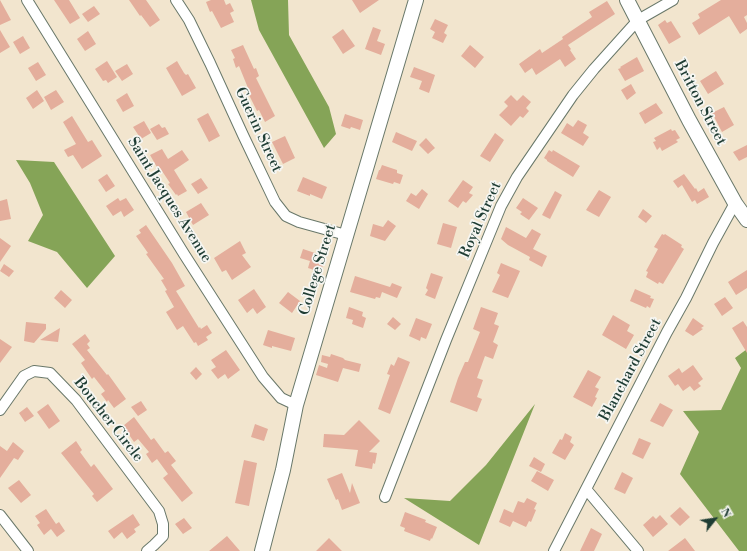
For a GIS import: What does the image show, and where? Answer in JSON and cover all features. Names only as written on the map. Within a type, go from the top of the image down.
[{"type":"street","name":"Saint Jacques Avenue","points":[[27,0],[184,254],[263,377],[281,398],[296,405]]},
{"type":"street","name":"Guerin Street","points":[[176,0],[189,20],[275,202],[286,216],[299,222],[346,235]]},
{"type":"street","name":"College Street","points":[[262,551],[296,405],[416,0]]},
{"type":"street","name":"Britton Street","points":[[627,0],[688,120],[735,203],[747,220]]},
{"type":"street","name":"Royal Street","points":[[385,497],[446,340],[501,206],[517,177],[573,95],[594,69],[638,20],[673,0]]},
{"type":"street","name":"Blanchard Street","points":[[554,551],[735,203]]},
{"type":"street","name":"Boucher Circle","points":[[0,410],[24,376],[34,371],[50,373],[76,400],[159,511],[163,524],[163,536],[153,549]]},
{"type":"street","points":[[586,489],[638,551]]},
{"type":"street","points":[[0,515],[28,551]]},
{"type":"green space","points":[[251,0],[288,0],[289,35],[329,107],[336,134],[324,148],[259,30]]},
{"type":"green space","points":[[16,160],[54,162],[115,256],[87,288],[57,252],[28,241],[43,215],[30,183]]},
{"type":"green space","points":[[747,349],[747,551],[739,551],[680,474],[699,432],[683,411],[721,410],[741,368],[735,358]]},
{"type":"green space","points":[[535,404],[479,545],[404,498],[450,501],[486,465]]},
{"type":"building","points":[[0,0],[11,20],[0,25]]},
{"type":"building","points":[[54,0],[69,0],[80,18],[70,24]]},
{"type":"building","points":[[129,0],[146,0],[160,20],[150,27]]},
{"type":"building","points":[[211,0],[224,0],[226,5],[230,3],[234,11],[230,13],[234,22],[221,28],[212,11],[210,12],[206,2]]},
{"type":"building","points":[[352,0],[379,0],[360,13]]},
{"type":"building","points":[[721,0],[747,0],[747,15],[744,17],[747,23],[747,29],[740,34],[729,16],[699,35],[692,23],[700,18],[698,14]]},
{"type":"building","points":[[607,1],[615,14],[568,45],[576,59],[565,67],[560,59],[536,75],[532,68],[525,73],[519,64],[540,49],[542,53],[563,39],[562,37],[592,17],[589,12]]},
{"type":"building","points":[[94,6],[100,14],[88,22],[82,14]]},
{"type":"building","points":[[435,19],[448,25],[444,33],[447,35],[443,43],[432,38],[435,32],[430,29]]},
{"type":"building","points":[[665,20],[667,23],[671,21],[681,37],[669,44],[658,25]]},
{"type":"building","points":[[373,27],[381,30],[377,41],[385,44],[381,55],[365,49]]},
{"type":"building","points":[[343,29],[355,46],[343,54],[332,37]]},
{"type":"building","points":[[0,30],[10,47],[0,53]]},
{"type":"building","points":[[88,31],[96,44],[85,51],[77,39]]},
{"type":"building","points":[[23,36],[30,48],[20,54],[13,42]]},
{"type":"building","points":[[243,45],[254,69],[256,68],[259,76],[256,78],[275,116],[265,122],[259,110],[257,111],[246,89],[248,88],[239,66],[236,68],[233,59],[235,58],[231,50]]},
{"type":"building","points":[[470,45],[484,57],[475,68],[461,56]]},
{"type":"building","points":[[637,57],[644,71],[625,81],[618,69]]},
{"type":"building","points":[[107,61],[117,77],[108,83],[106,80],[103,81],[95,69]]},
{"type":"building","points":[[177,61],[184,73],[186,75],[188,74],[196,88],[182,96],[166,68]]},
{"type":"building","points":[[38,62],[46,75],[36,81],[28,68]]},
{"type":"building","points":[[127,64],[133,74],[122,81],[115,71]]},
{"type":"building","points":[[414,67],[435,75],[429,93],[419,89],[422,81],[410,77]]},
{"type":"building","points":[[716,71],[724,84],[708,94],[700,81]]},
{"type":"building","points":[[631,84],[636,93],[627,100],[621,90]]},
{"type":"building","points":[[37,90],[44,101],[33,109],[26,98]]},
{"type":"building","points":[[56,90],[64,102],[51,110],[44,97]]},
{"type":"building","points":[[127,93],[134,106],[123,112],[116,100]]},
{"type":"building","points":[[511,95],[517,101],[523,95],[531,102],[526,108],[529,111],[523,118],[520,116],[511,126],[499,115],[508,106],[504,102]]},
{"type":"building","points":[[656,103],[663,113],[645,124],[639,113]]},
{"type":"building","points":[[724,107],[734,125],[722,132],[712,113]]},
{"type":"building","points":[[208,113],[220,136],[209,142],[197,119]]},
{"type":"building","points":[[345,114],[363,120],[360,130],[341,126]]},
{"type":"building","points":[[72,116],[88,142],[92,140],[102,156],[82,169],[73,155],[68,157],[64,150],[76,144],[63,122]]},
{"type":"building","points":[[578,120],[587,125],[583,133],[589,137],[583,146],[561,133],[567,123],[573,127]]},
{"type":"building","points":[[144,121],[151,133],[141,139],[133,127]]},
{"type":"building","points":[[159,124],[162,128],[165,127],[169,134],[157,140],[150,129]]},
{"type":"building","points":[[671,129],[672,131],[675,130],[680,138],[676,140],[678,142],[662,151],[660,147],[657,150],[653,142],[656,141],[654,138]]},
{"type":"building","points":[[396,132],[417,141],[412,151],[392,142]]},
{"type":"building","points":[[495,133],[504,140],[490,162],[480,156]]},
{"type":"building","points":[[285,136],[295,158],[283,164],[272,142]]},
{"type":"building","points":[[426,138],[435,148],[428,154],[419,145]]},
{"type":"building","points":[[747,145],[747,157],[739,161],[733,152]]},
{"type":"building","points":[[162,149],[168,159],[182,150],[189,160],[174,170],[187,191],[178,196],[168,184],[170,183],[160,168],[158,169],[150,155]]},
{"type":"building","points":[[549,150],[552,152],[553,150],[580,166],[573,177],[544,158]]},
{"type":"building","points":[[382,165],[397,170],[397,173],[403,175],[400,184],[394,182],[393,184],[376,179]]},
{"type":"building","points":[[107,174],[115,186],[106,192],[98,180]]},
{"type":"building","points":[[684,174],[698,192],[704,188],[709,197],[697,204],[695,200],[692,202],[682,185],[678,188],[673,181]]},
{"type":"building","points":[[303,177],[327,187],[322,199],[297,191]]},
{"type":"building","points":[[201,178],[208,188],[198,194],[191,184]]},
{"type":"building","points":[[463,180],[473,187],[469,193],[473,195],[466,203],[463,201],[458,208],[448,201]]},
{"type":"building","points":[[422,189],[428,194],[419,209],[406,201],[411,193],[416,196]]},
{"type":"building","points":[[599,190],[611,197],[599,217],[586,210]]},
{"type":"building","points":[[555,191],[562,195],[550,219],[542,215]]},
{"type":"building","points":[[118,198],[120,201],[126,198],[134,210],[124,217],[121,211],[113,216],[106,206]]},
{"type":"building","points":[[523,198],[538,208],[529,220],[520,214],[522,212],[516,208]]},
{"type":"building","points":[[7,199],[11,219],[0,221],[0,201]]},
{"type":"building","points":[[201,203],[209,215],[193,225],[186,212]]},
{"type":"building","points":[[643,209],[652,216],[646,223],[638,217]]},
{"type":"building","points":[[388,220],[396,226],[385,241],[370,236],[373,224],[383,227]]},
{"type":"building","points":[[443,223],[457,227],[451,248],[437,244]]},
{"type":"building","points":[[146,225],[172,263],[185,286],[176,291],[199,328],[200,327],[201,329],[207,325],[212,333],[206,337],[208,340],[198,346],[196,342],[194,343],[183,326],[177,330],[166,312],[174,307],[161,280],[164,279],[146,254],[148,253],[136,236],[141,233],[139,230]]},
{"type":"building","points":[[506,227],[526,238],[532,229],[541,234],[533,249],[547,256],[542,267],[529,260],[530,257],[508,245],[501,239]]},
{"type":"building","points":[[662,234],[665,234],[682,245],[681,247],[684,249],[663,284],[659,282],[658,284],[646,277],[648,272],[646,271],[658,249],[654,247]]},
{"type":"building","points":[[0,238],[11,246],[0,262]]},
{"type":"building","points":[[240,241],[246,253],[242,255],[251,267],[232,280],[226,270],[222,272],[214,258]]},
{"type":"building","points":[[303,249],[318,254],[316,260],[324,263],[320,272],[308,268],[310,261],[300,258]]},
{"type":"building","points":[[501,263],[520,271],[508,298],[492,292],[500,275],[497,273]]},
{"type":"building","points":[[4,264],[14,271],[9,277],[0,271]]},
{"type":"building","points":[[747,270],[747,288],[736,295],[728,282]]},
{"type":"building","points":[[431,273],[443,277],[435,299],[425,295],[428,290],[426,288]]},
{"type":"building","points":[[355,276],[390,287],[392,283],[402,287],[397,298],[382,292],[380,298],[376,297],[375,299],[350,292]]},
{"type":"building","points":[[254,289],[266,307],[257,314],[253,308],[247,313],[238,300]]},
{"type":"building","points":[[635,289],[651,296],[650,298],[654,299],[650,308],[647,306],[646,308],[630,301]]},
{"type":"building","points":[[61,290],[72,300],[65,308],[54,298]]},
{"type":"building","points":[[288,292],[300,301],[292,313],[279,303]]},
{"type":"building","points":[[725,297],[733,308],[722,316],[714,304]]},
{"type":"building","points":[[349,307],[363,312],[362,316],[366,318],[363,328],[352,324],[353,320],[346,318]]},
{"type":"building","points":[[481,307],[498,313],[494,324],[499,326],[493,342],[498,345],[493,359],[485,356],[477,378],[483,380],[477,397],[482,399],[477,412],[450,402],[458,378],[465,362],[468,362],[480,332],[473,329]]},
{"type":"building","points":[[613,315],[630,325],[627,331],[634,335],[626,349],[602,335]]},
{"type":"building","points":[[393,317],[401,324],[395,330],[387,324]]},
{"type":"building","points":[[416,318],[432,324],[426,339],[421,337],[420,341],[409,336]]},
{"type":"building","points":[[693,318],[704,326],[701,328],[703,329],[693,336],[685,331]]},
{"type":"building","points":[[743,321],[747,327],[747,353],[732,328]]},
{"type":"building","points":[[26,322],[46,324],[46,329],[34,343],[24,341]]},
{"type":"building","points":[[60,328],[58,342],[40,340]]},
{"type":"building","points":[[268,330],[295,338],[291,351],[263,345]]},
{"type":"building","points":[[85,334],[90,341],[87,344],[90,348],[87,350],[107,375],[108,374],[126,399],[114,408],[101,394],[105,391],[94,377],[92,379],[81,363],[85,360],[72,344]]},
{"type":"building","points":[[0,339],[12,347],[0,363]]},
{"type":"building","points":[[226,350],[240,370],[228,379],[225,374],[218,379],[211,370],[216,367],[211,360]]},
{"type":"building","points":[[331,354],[345,360],[361,364],[359,372],[343,368],[338,382],[316,375],[319,365],[327,368],[328,364],[321,362],[322,355],[330,357]]},
{"type":"building","points":[[398,357],[410,362],[390,414],[378,409],[390,375],[387,374],[391,364],[394,366]]},
{"type":"building","points":[[693,365],[703,379],[698,383],[701,386],[694,391],[690,386],[683,391],[678,384],[675,386],[668,376],[679,368],[682,373]]},
{"type":"building","points":[[196,367],[202,374],[196,380],[190,373]]},
{"type":"building","points":[[588,370],[601,377],[595,387],[599,389],[595,397],[597,398],[592,407],[573,397]]},
{"type":"building","points":[[141,401],[147,410],[138,416],[131,407]]},
{"type":"building","points":[[660,403],[673,410],[663,427],[650,421]]},
{"type":"building","points":[[48,404],[60,421],[49,429],[37,412]]},
{"type":"building","points":[[27,407],[34,416],[25,422],[19,413]]},
{"type":"building","points":[[134,417],[151,440],[154,438],[165,453],[168,451],[176,461],[171,465],[193,493],[182,502],[163,478],[168,474],[157,459],[152,463],[146,454],[149,452],[138,439],[134,442],[123,426]]},
{"type":"building","points":[[359,420],[380,441],[369,452],[377,453],[375,464],[373,463],[372,469],[355,466],[358,450],[323,447],[324,434],[344,435]]},
{"type":"building","points":[[255,424],[268,429],[264,441],[251,437]]},
{"type":"building","points":[[565,433],[572,437],[570,442],[574,445],[565,460],[552,453],[560,439],[562,440]]},
{"type":"building","points":[[639,438],[651,443],[643,459],[632,454]]},
{"type":"building","points":[[76,441],[82,450],[80,452],[91,467],[94,464],[113,489],[97,502],[92,496],[94,494],[61,453]]},
{"type":"building","points":[[13,442],[24,451],[18,460],[14,458],[0,478],[0,446],[7,451]]},
{"type":"building","points":[[534,457],[545,464],[541,472],[529,466]]},
{"type":"building","points":[[244,460],[257,463],[249,506],[235,503]]},
{"type":"building","points":[[537,471],[554,480],[548,491],[531,481]]},
{"type":"building","points":[[622,472],[633,478],[625,494],[614,489]]},
{"type":"building","points":[[342,473],[350,493],[352,483],[360,503],[342,510],[327,479]]},
{"type":"building","points":[[19,480],[31,495],[21,503],[8,488]]},
{"type":"building","points":[[527,498],[537,503],[531,522],[529,521],[526,527],[513,521],[510,527],[499,522],[504,509],[513,513],[518,501],[524,503]]},
{"type":"building","points":[[680,507],[690,517],[680,526],[670,516]]},
{"type":"building","points":[[46,509],[56,524],[59,522],[65,531],[57,537],[51,529],[44,535],[37,525],[40,523],[35,516]]},
{"type":"building","points":[[405,512],[426,520],[425,522],[437,527],[430,541],[404,531],[405,528],[400,526]]},
{"type":"building","points":[[133,514],[140,525],[134,529],[136,532],[127,539],[122,532],[114,539],[108,531]]},
{"type":"building","points":[[660,515],[668,524],[653,537],[643,525],[653,516],[656,519]]},
{"type":"building","points":[[184,518],[192,528],[183,534],[175,524]]},
{"type":"building","points":[[591,528],[602,534],[594,551],[580,551]]},
{"type":"building","points":[[227,536],[240,551],[209,551]]},
{"type":"building","points":[[329,538],[342,551],[316,551]]},
{"type":"building","points":[[685,538],[695,551],[668,551]]}]
